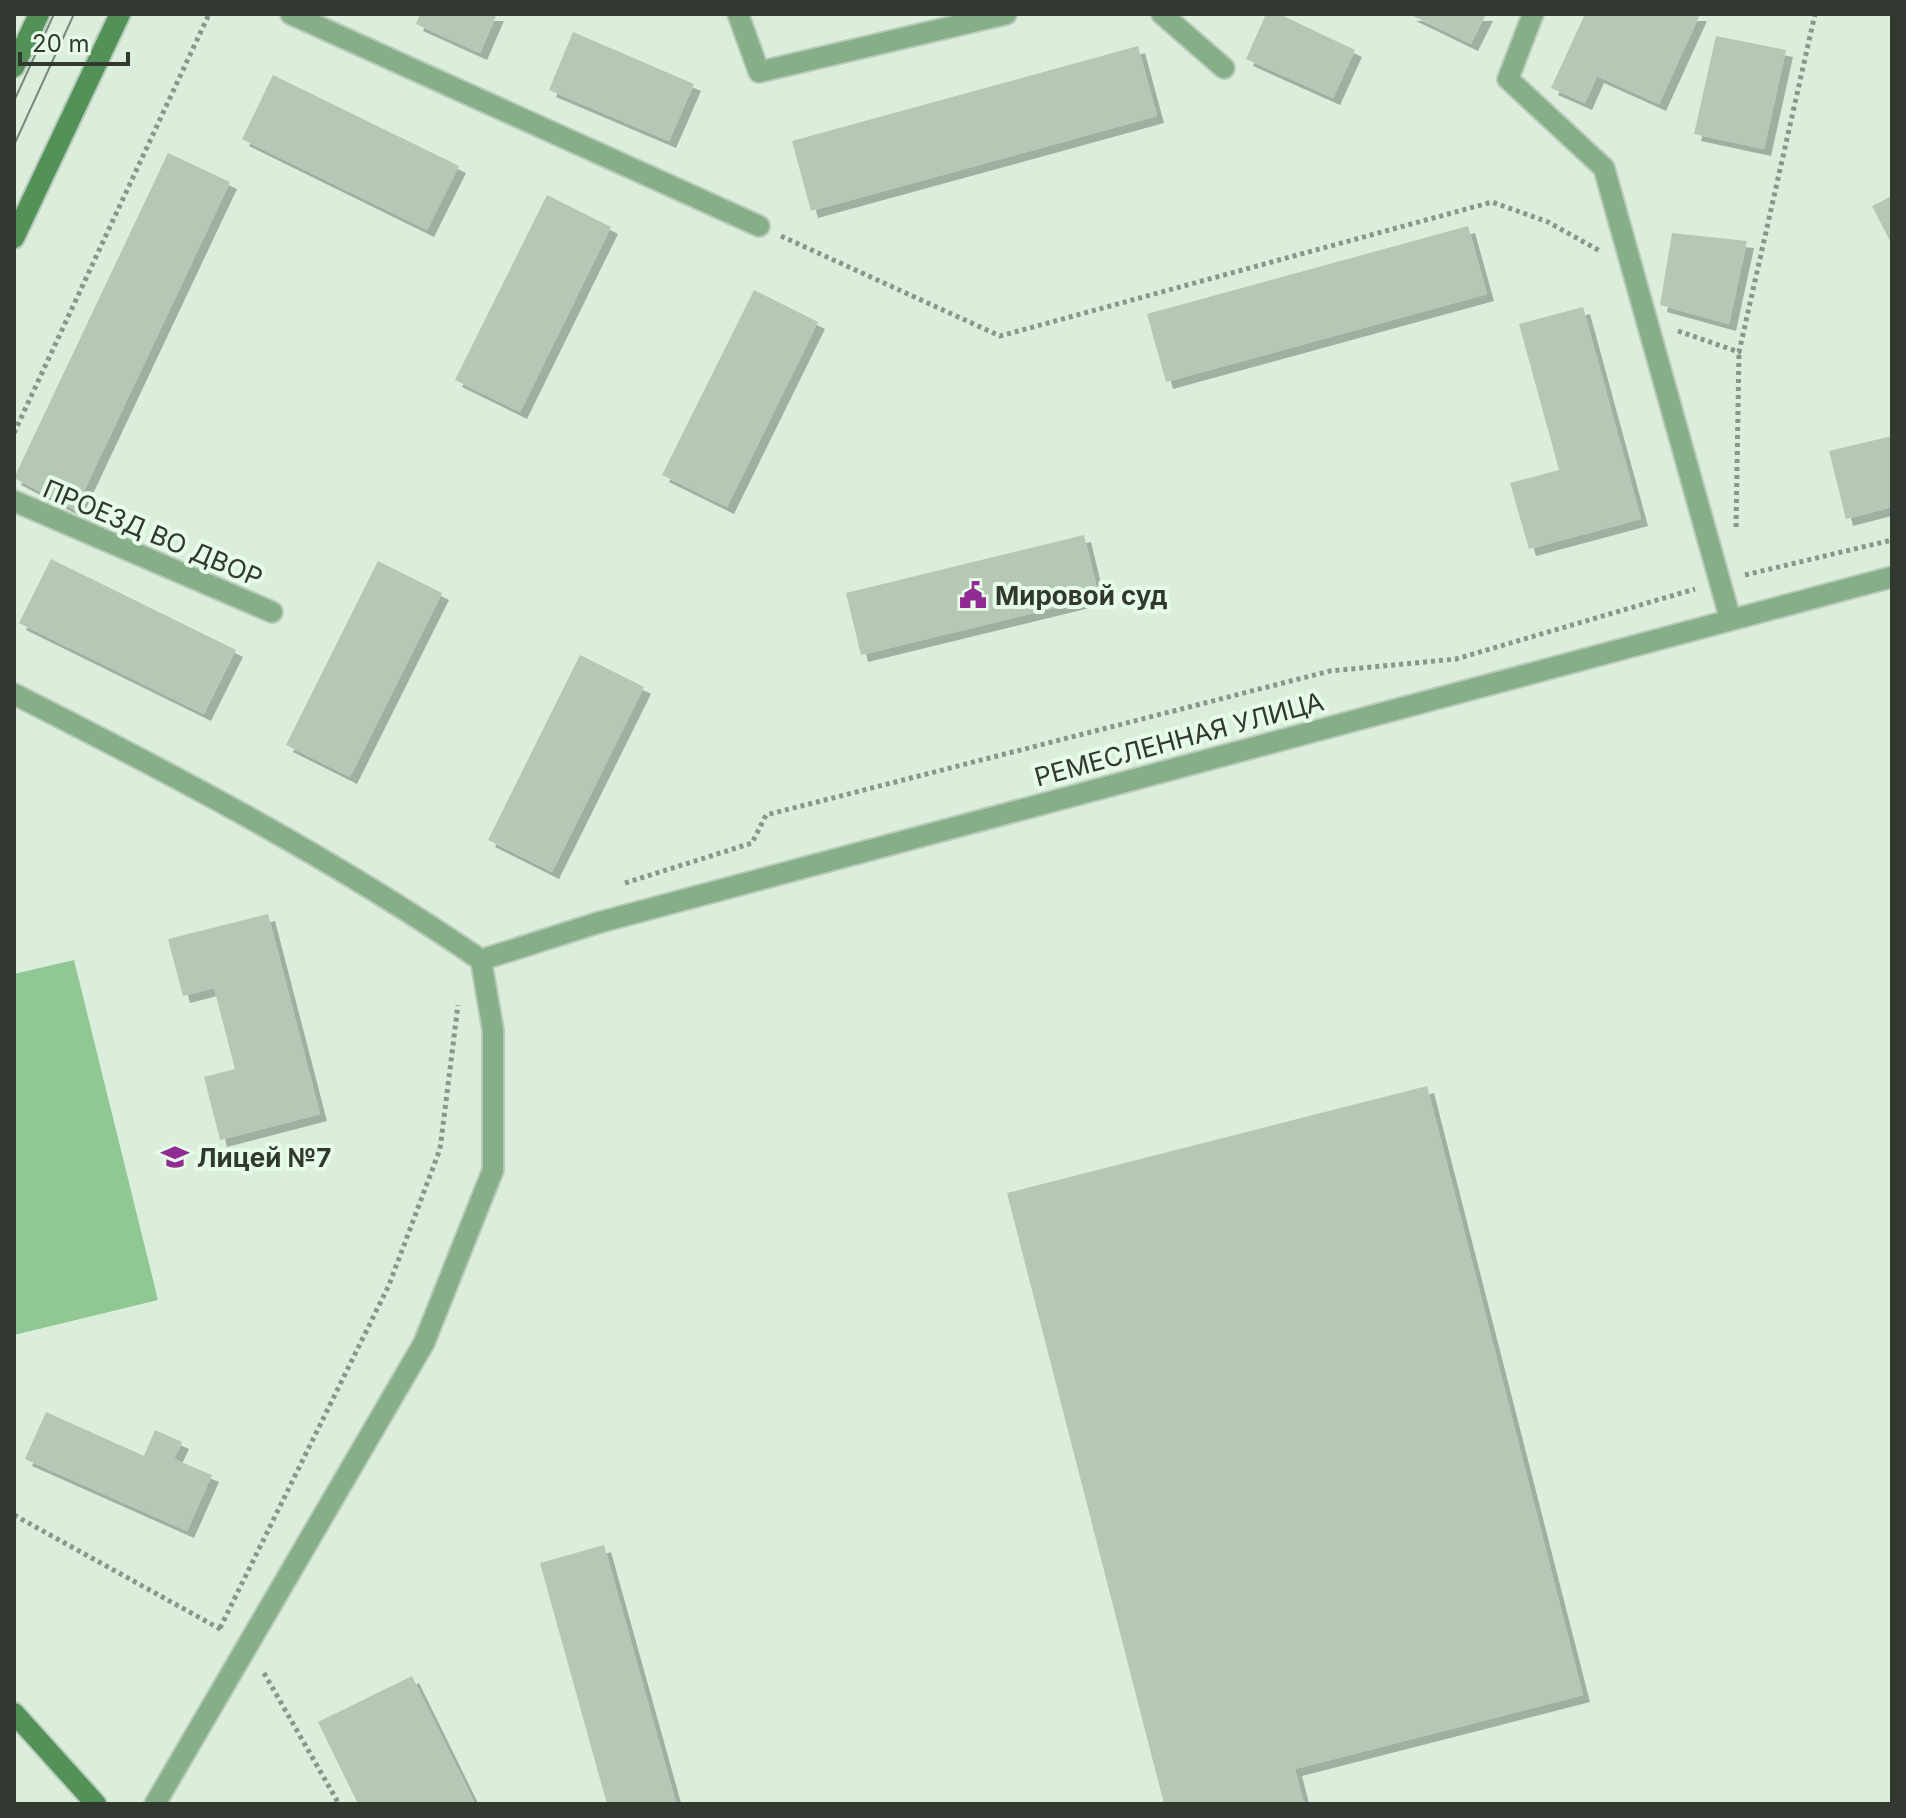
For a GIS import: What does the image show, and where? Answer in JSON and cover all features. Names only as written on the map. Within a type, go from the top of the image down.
[{"type":"main road","points":[[14,67],[39,14]]},
{"type":"main road","points":[[14,238],[120,14]]},
{"type":"main road","points":[[14,1713],[96,1804]]},
{"type":"street","points":[[291,14],[759,226]]},
{"type":"street","points":[[738,14],[759,72],[1006,14]]},
{"type":"street","points":[[1162,14],[1224,68]]},
{"type":"street","points":[[1533,14],[1508,79],[1604,168],[1730,618]]},
{"type":"street","name":"ПРОЕЗД ВО ДВОР","points":[[14,501],[272,612]]},
{"type":"street","name":"РЕМЕСЛЕННАЯ УЛИЦА","points":[[481,960],[597,923],[1892,577]]},
{"type":"street","points":[[14,694],[118,746],[402,905],[481,960],[493,1030],[493,1170],[424,1343],[155,1804]]},
{"type":"path","points":[[14,433],[209,14]]},
{"type":"path","points":[[1736,533],[1739,352],[1815,14]]},
{"type":"path","points":[[759,226],[1000,336],[1492,202],[1548,222],[1633,270]]},
{"type":"path","points":[[1667,328],[1739,352]]},
{"type":"path","points":[[1735,578],[1892,540]]},
{"type":"path","points":[[622,884],[752,843],[766,815],[1330,671],[1456,659],[1705,586]]},
{"type":"path","points":[[220,1628],[389,1285],[440,1149],[458,1005],[481,960]]},
{"type":"path","points":[[14,1515],[248,1645],[339,1804]]},
{"type":"green space","points":[[74,960],[158,1300],[14,1335],[14,974]]},
{"type":"building","points":[[420,14],[497,14],[480,53],[416,24]]},
{"type":"building","points":[[1266,14],[1279,14],[1355,50],[1333,98],[1246,59]]},
{"type":"building","points":[[1409,14],[1486,14],[1471,44]]},
{"type":"building","points":[[1585,14],[1700,14],[1659,104],[1597,76],[1585,103],[1551,88]]},
{"type":"building","points":[[573,32],[694,84],[669,141],[549,90]]},
{"type":"building","points":[[1716,36],[1786,50],[1764,149],[1694,134]]},
{"type":"building","points":[[1138,46],[1157,116],[811,211],[792,141]]},
{"type":"building","points":[[273,75],[459,166],[427,230],[242,139]]},
{"type":"building","points":[[168,153],[230,182],[75,510],[14,478]]},
{"type":"building","points":[[547,195],[611,227],[520,412],[455,380]]},
{"type":"building","points":[[1892,196],[1892,245],[1872,206]]},
{"type":"building","points":[[1468,226],[1487,294],[1166,382],[1147,314]]},
{"type":"building","points":[[1672,233],[1747,241],[1729,324],[1660,305]]},
{"type":"building","points":[[754,290],[818,322],[727,507],[662,475]]},
{"type":"building","points":[[1583,307],[1641,519],[1529,549],[1510,483],[1559,470],[1519,324]]},
{"type":"building","points":[[1892,436],[1892,507],[1846,519],[1829,451]]},
{"type":"building","name":"Мировой суд","points":[[1084,535],[1099,597],[861,655],[846,593]]},
{"type":"building","points":[[51,559],[236,650],[204,714],[19,623]]},
{"type":"building","points":[[378,561],[442,593],[350,777],[286,745]]},
{"type":"building","points":[[580,655],[644,687],[552,872],[488,840]]},
{"type":"building","points":[[268,914],[320,1114],[220,1140],[204,1077],[235,1069],[214,988],[183,996],[168,939]]},
{"type":"building","points":[[1427,1086],[1583,1695],[1295,1769],[1304,1804],[1164,1804],[1007,1193]]},
{"type":"building","points":[[46,1412],[144,1456],[155,1430],[182,1442],[174,1459],[212,1475],[187,1531],[25,1459]]},
{"type":"building","points":[[604,1545],[676,1803],[607,1804],[540,1563]]},
{"type":"building","points":[[412,1676],[475,1804],[358,1804],[318,1722]]},
{"type":"tram line","points":[[14,101],[54,14]]},
{"type":"tram line","points":[[14,145],[74,14]]},
{"type":"place","name":"Мировой суд","points":[[973,595]]},
{"type":"place","name":"Лицей №7","points":[[175,1157]]}]
